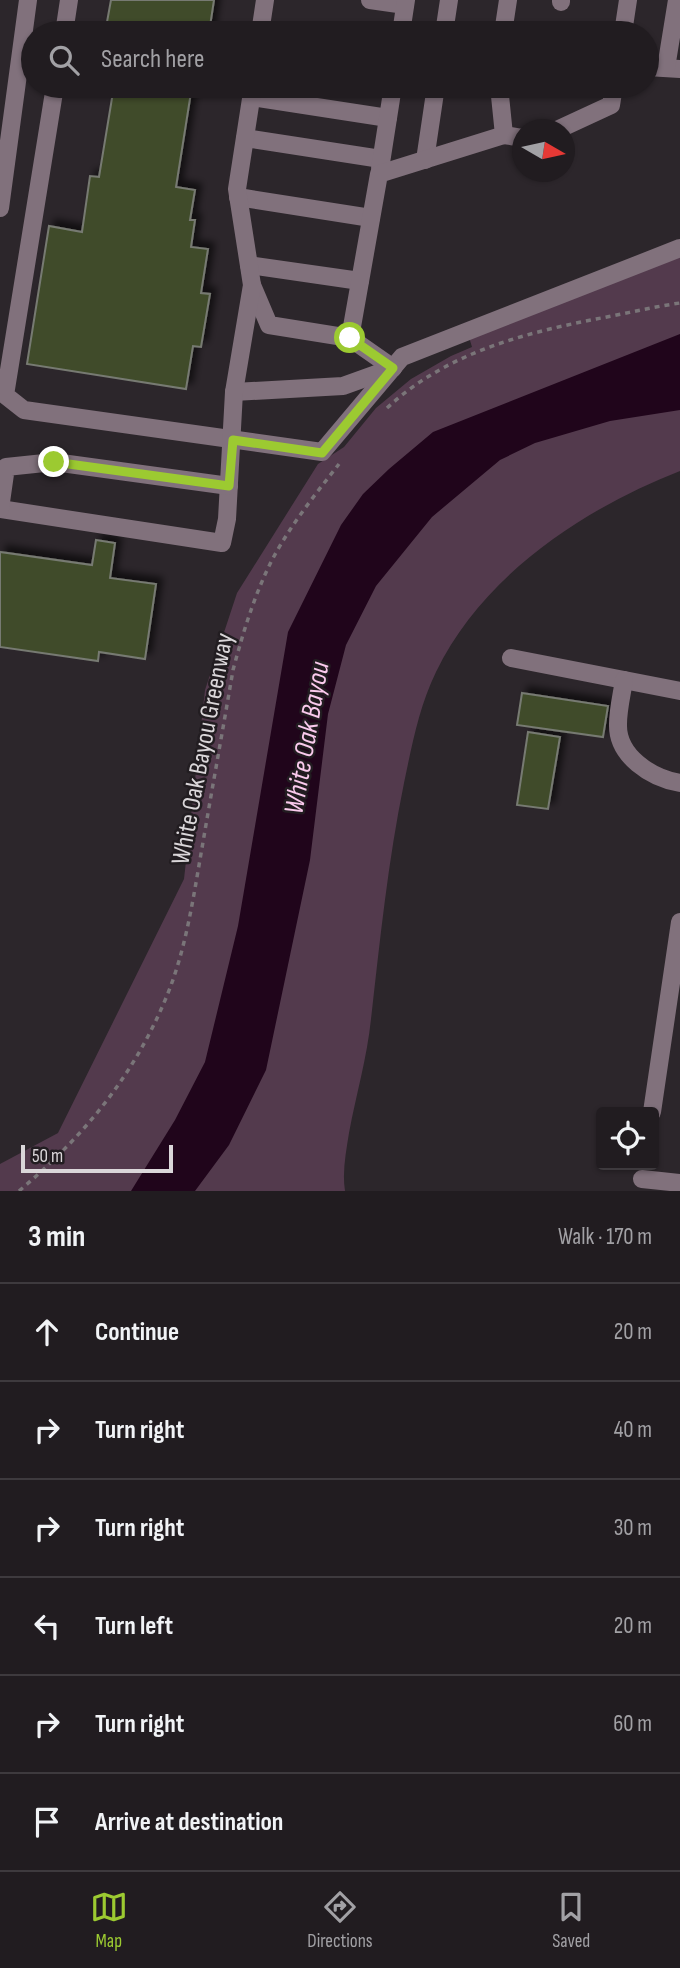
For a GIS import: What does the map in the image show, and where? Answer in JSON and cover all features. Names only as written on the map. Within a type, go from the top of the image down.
[{"type":"street","points":[[25,21],[28,0]]},
{"type":"street","points":[[66,21],[69,0]]},
{"type":"street","points":[[262,21],[265,0]]},
{"type":"street","points":[[370,0],[405,2],[403,21]]},
{"type":"street","points":[[446,21],[449,0]]},
{"type":"street","points":[[505,21],[508,0]]},
{"type":"street","points":[[625,21],[628,0]]},
{"type":"street","points":[[673,69],[677,0]]},
{"type":"street","points":[[0,208],[21,52]]},
{"type":"street","points":[[53,98],[5,395],[24,410],[322,453],[402,357],[680,248]]},
{"type":"street","points":[[251,98],[237,189],[252,285],[269,325],[350,338],[393,368]]},
{"type":"street","points":[[287,98],[388,118]]},
{"type":"street","points":[[350,338],[391,98]]},
{"type":"street","points":[[425,160],[434,98]]},
{"type":"street","points":[[500,98],[504,135]]},
{"type":"street","points":[[575,122],[611,105],[612,98]]},
{"type":"street","points":[[245,138],[380,166],[425,160],[504,135],[512,136]]},
{"type":"street","points":[[238,197],[371,218]]},
{"type":"street","points":[[249,265],[360,281]]},
{"type":"street","points":[[229,486],[54,462],[6,467],[0,509],[222,543],[226,519],[229,486],[233,440],[234,392],[252,285]]},
{"type":"street","points":[[234,392],[343,386],[393,368]]},
{"type":"street","points":[[511,658],[680,691]]},
{"type":"street","points":[[624,680],[617,725],[623,745],[634,760],[653,774],[680,783]]},
{"type":"street","points":[[653,1107],[680,922]]},
{"type":"street","points":[[642,1178],[680,1183]]},
{"type":"path","points":[[382,411],[438,369],[490,346],[551,328],[680,303]]},
{"type":"path","name":"White Oak Bayou Greenway","points":[[19,1191],[59,1156],[102,1110],[127,1075],[155,1024],[167,996],[188,926],[233,670],[254,602],[271,563],[305,507],[344,458]]},
{"type":"shaded area","points":[[680,254],[680,471],[608,505],[573,526],[539,549],[508,576],[480,605],[456,637],[436,672],[425,699],[410,755],[393,842],[369,1034],[349,1133],[345,1191],[0,1191],[0,1164],[58,1133],[184,879],[205,690],[237,593],[318,464],[344,447],[376,408],[411,379],[472,347],[469,337]]},
{"type":"water","name":"White Oak Bayou","points":[[680,334],[680,410],[610,421],[535,443],[500,460],[432,517],[376,586],[346,645],[328,714],[310,860],[266,1070],[229,1145],[195,1191],[131,1191],[175,1120],[205,1062],[238,926],[288,632],[341,525],[363,494],[433,432]]},
{"type":"building","points":[[111,0],[214,0],[211,21],[107,21]]},
{"type":"building","points":[[112,98],[190,98],[176,187],[195,190],[190,220],[195,220],[191,247],[208,249],[201,293],[210,294],[201,347],[193,346],[186,389],[27,364],[49,226],[82,232],[90,176],[99,177]]},
{"type":"building","points":[[96,540],[115,543],[110,578],[156,584],[145,659],[99,652],[98,661],[0,647],[0,552],[92,565]]},
{"type":"building","points":[[522,693],[608,706],[603,737],[517,725]]},
{"type":"building","points":[[528,732],[560,737],[548,809],[517,805]]},
{"type":"route","points":[[54,462],[229,486],[233,440],[322,453],[393,368],[350,338]]}]
